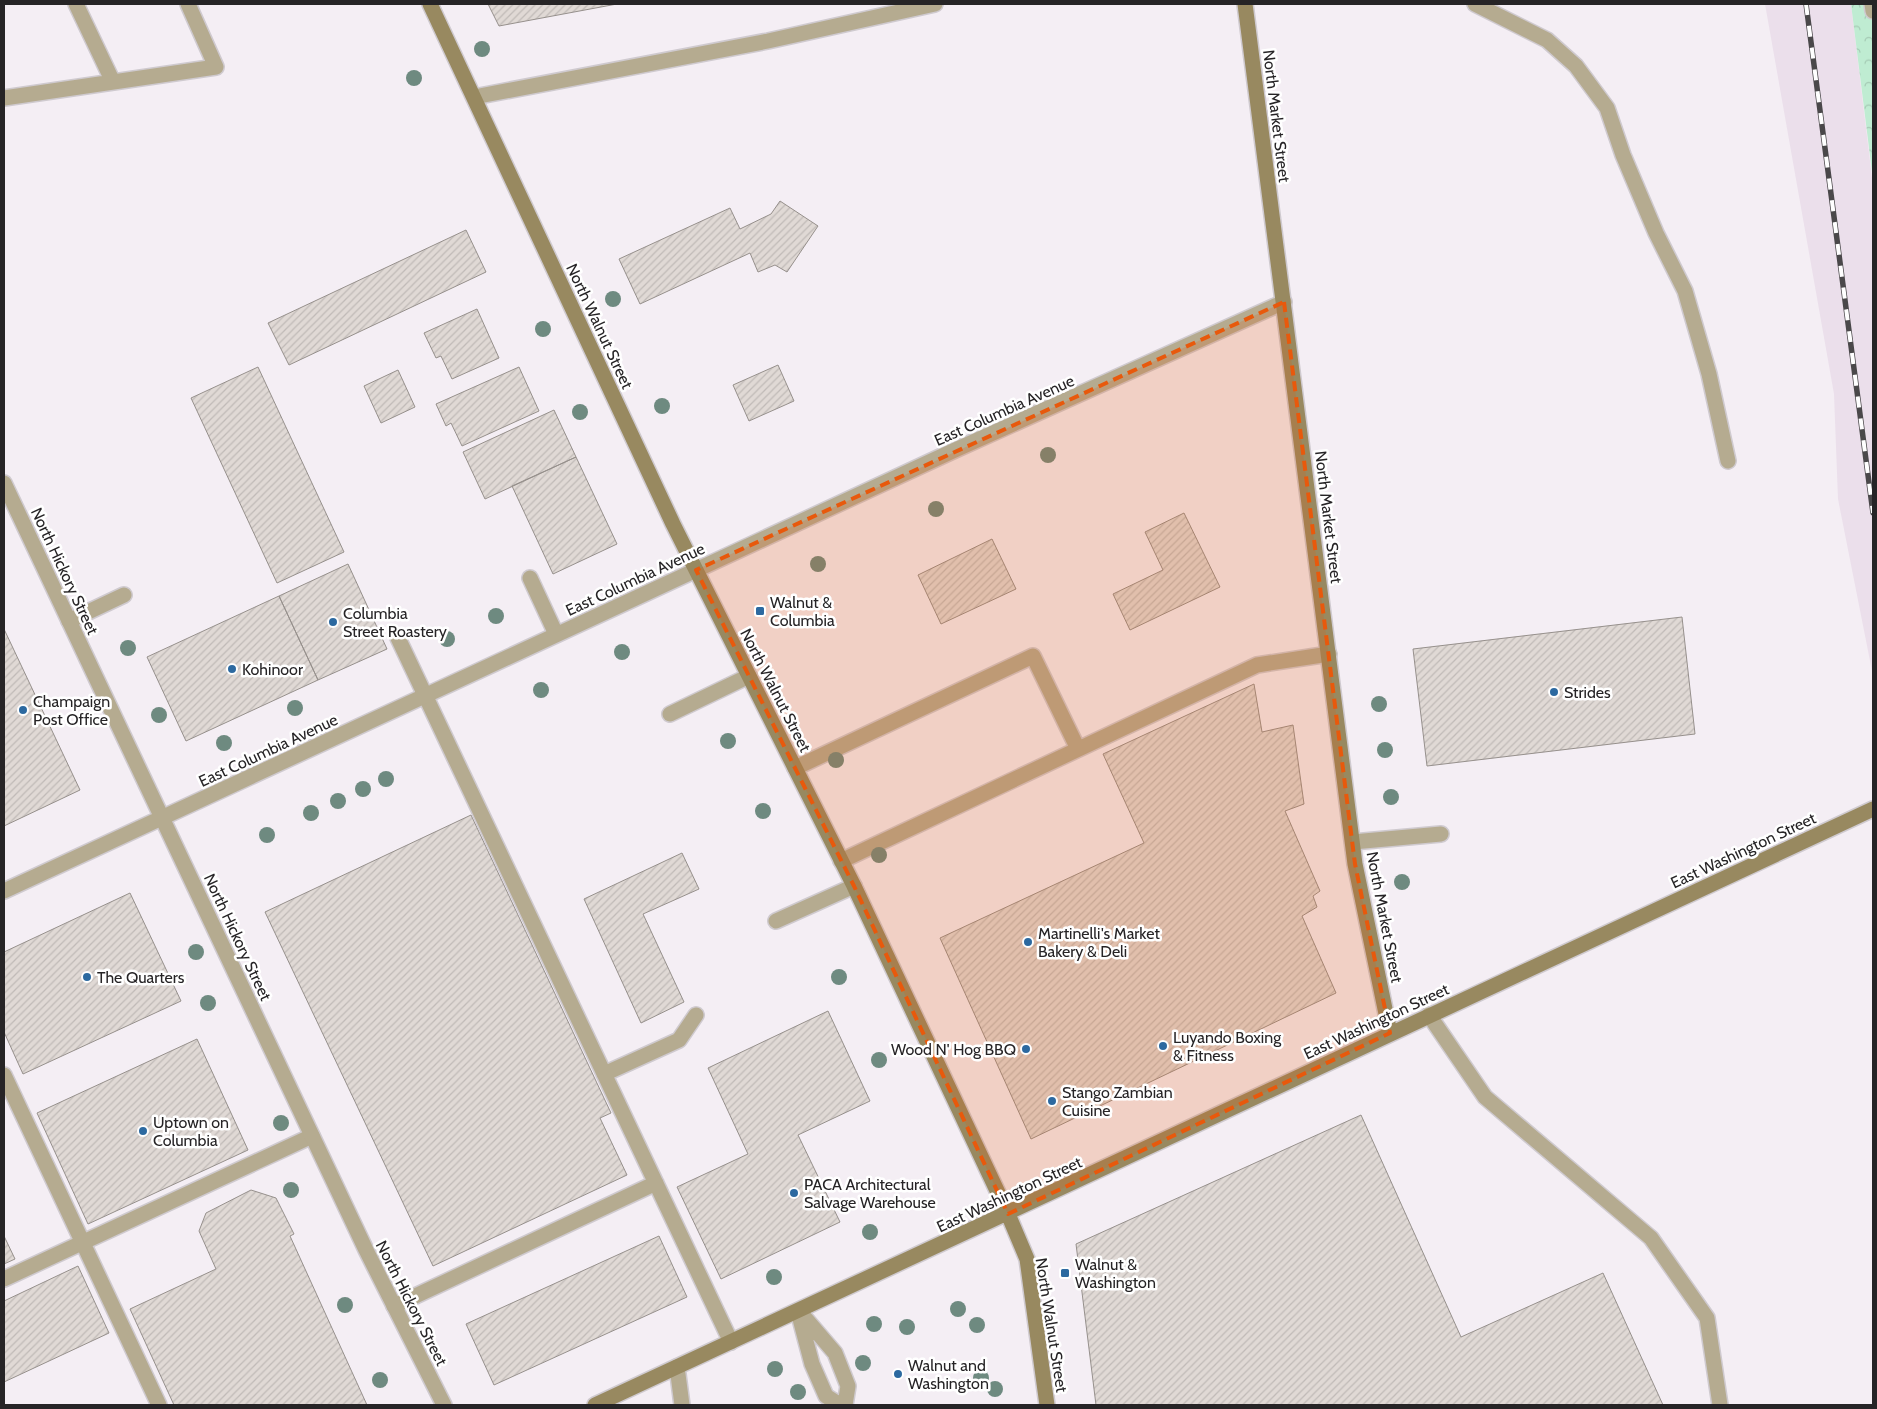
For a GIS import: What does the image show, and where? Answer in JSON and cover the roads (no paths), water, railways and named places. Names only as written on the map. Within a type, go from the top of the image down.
[{"type":"street","points":[[76,4],[113,82]]},
{"type":"street","points":[[4,98],[216,67],[188,4]]},
{"type":"street","name":"North Walnut Street","points":[[430,4],[696,570],[854,886],[1008,1214],[1027,1259],[1047,1405]]},
{"type":"street","points":[[474,97],[768,41],[935,4]]},
{"type":"street","name":"North Market Street","points":[[1245,4],[1355,864],[1390,1034]]},
{"type":"street","points":[[1475,4],[1546,40],[1576,66],[1607,108],[1623,154],[1656,233],[1685,291],[1710,374],[1728,461]]},
{"type":"street","points":[[1872,4],[1873,11]]},
{"type":"street","name":"East Columbia Avenue","points":[[4,891],[556,634],[1284,302]]},
{"type":"street","name":"North Hickory Street","points":[[4,483],[312,1136],[444,1405]]},
{"type":"street","points":[[530,578],[556,634]]},
{"type":"street","points":[[69,621],[124,595]]},
{"type":"street","points":[[398,638],[731,1342]]},
{"type":"street","points":[[841,861],[1257,665],[1329,654]]},
{"type":"street","points":[[795,768],[1033,656],[1078,749]]},
{"type":"street","points":[[670,714],[749,676]]},
{"type":"street","name":"East Washington Street","points":[[595,1405],[1873,809]]},
{"type":"street","points":[[1353,842],[1441,834]]},
{"type":"street","points":[[776,921],[854,886]]},
{"type":"street","points":[[604,1074],[678,1040],[696,1015]]},
{"type":"street","points":[[1429,1015],[1485,1097],[1651,1238],[1707,1318],[1720,1405]]},
{"type":"street","points":[[4,1074],[159,1405]]},
{"type":"street","points":[[4,1279],[312,1136]]},
{"type":"street","points":[[394,1306],[656,1183]]},
{"type":"street","points":[[798,1311],[812,1364],[826,1396],[840,1405]]},
{"type":"street","points":[[798,1311],[834,1353],[848,1386],[845,1405]]},
{"type":"street","points":[[677,1367],[682,1405]]},
{"type":"railway","points":[[1806,4],[1873,513]]},
{"type":"place","name":"Walnut & Columbia","points":[[760,611]]},
{"type":"place","name":"Columbia Street Roastery","points":[[333,622]]},
{"type":"place","name":"Kohinoor","points":[[232,669]]},
{"type":"place","name":"Strides","points":[[1554,692]]},
{"type":"place","name":"Champaign Post Office","points":[[23,710]]},
{"type":"place","name":"Martinelli's Market Bakery & Deli","points":[[1028,942]]},
{"type":"place","name":"The Quarters","points":[[87,977]]},
{"type":"place","name":"Luyando Boxing & Fitness","points":[[1163,1046]]},
{"type":"place","name":"Wood N' Hog BBQ","points":[[1026,1049]]},
{"type":"place","name":"Stango Zambian Cuisine","points":[[1052,1101]]},
{"type":"place","name":"Uptown on Columbia","points":[[143,1131]]},
{"type":"place","name":"PACA Architectural Salvage Warehouse","points":[[794,1193]]},
{"type":"place","name":"Walnut & Washington","points":[[1065,1273]]},
{"type":"place","name":"Walnut and Washington","points":[[898,1374]]}]
